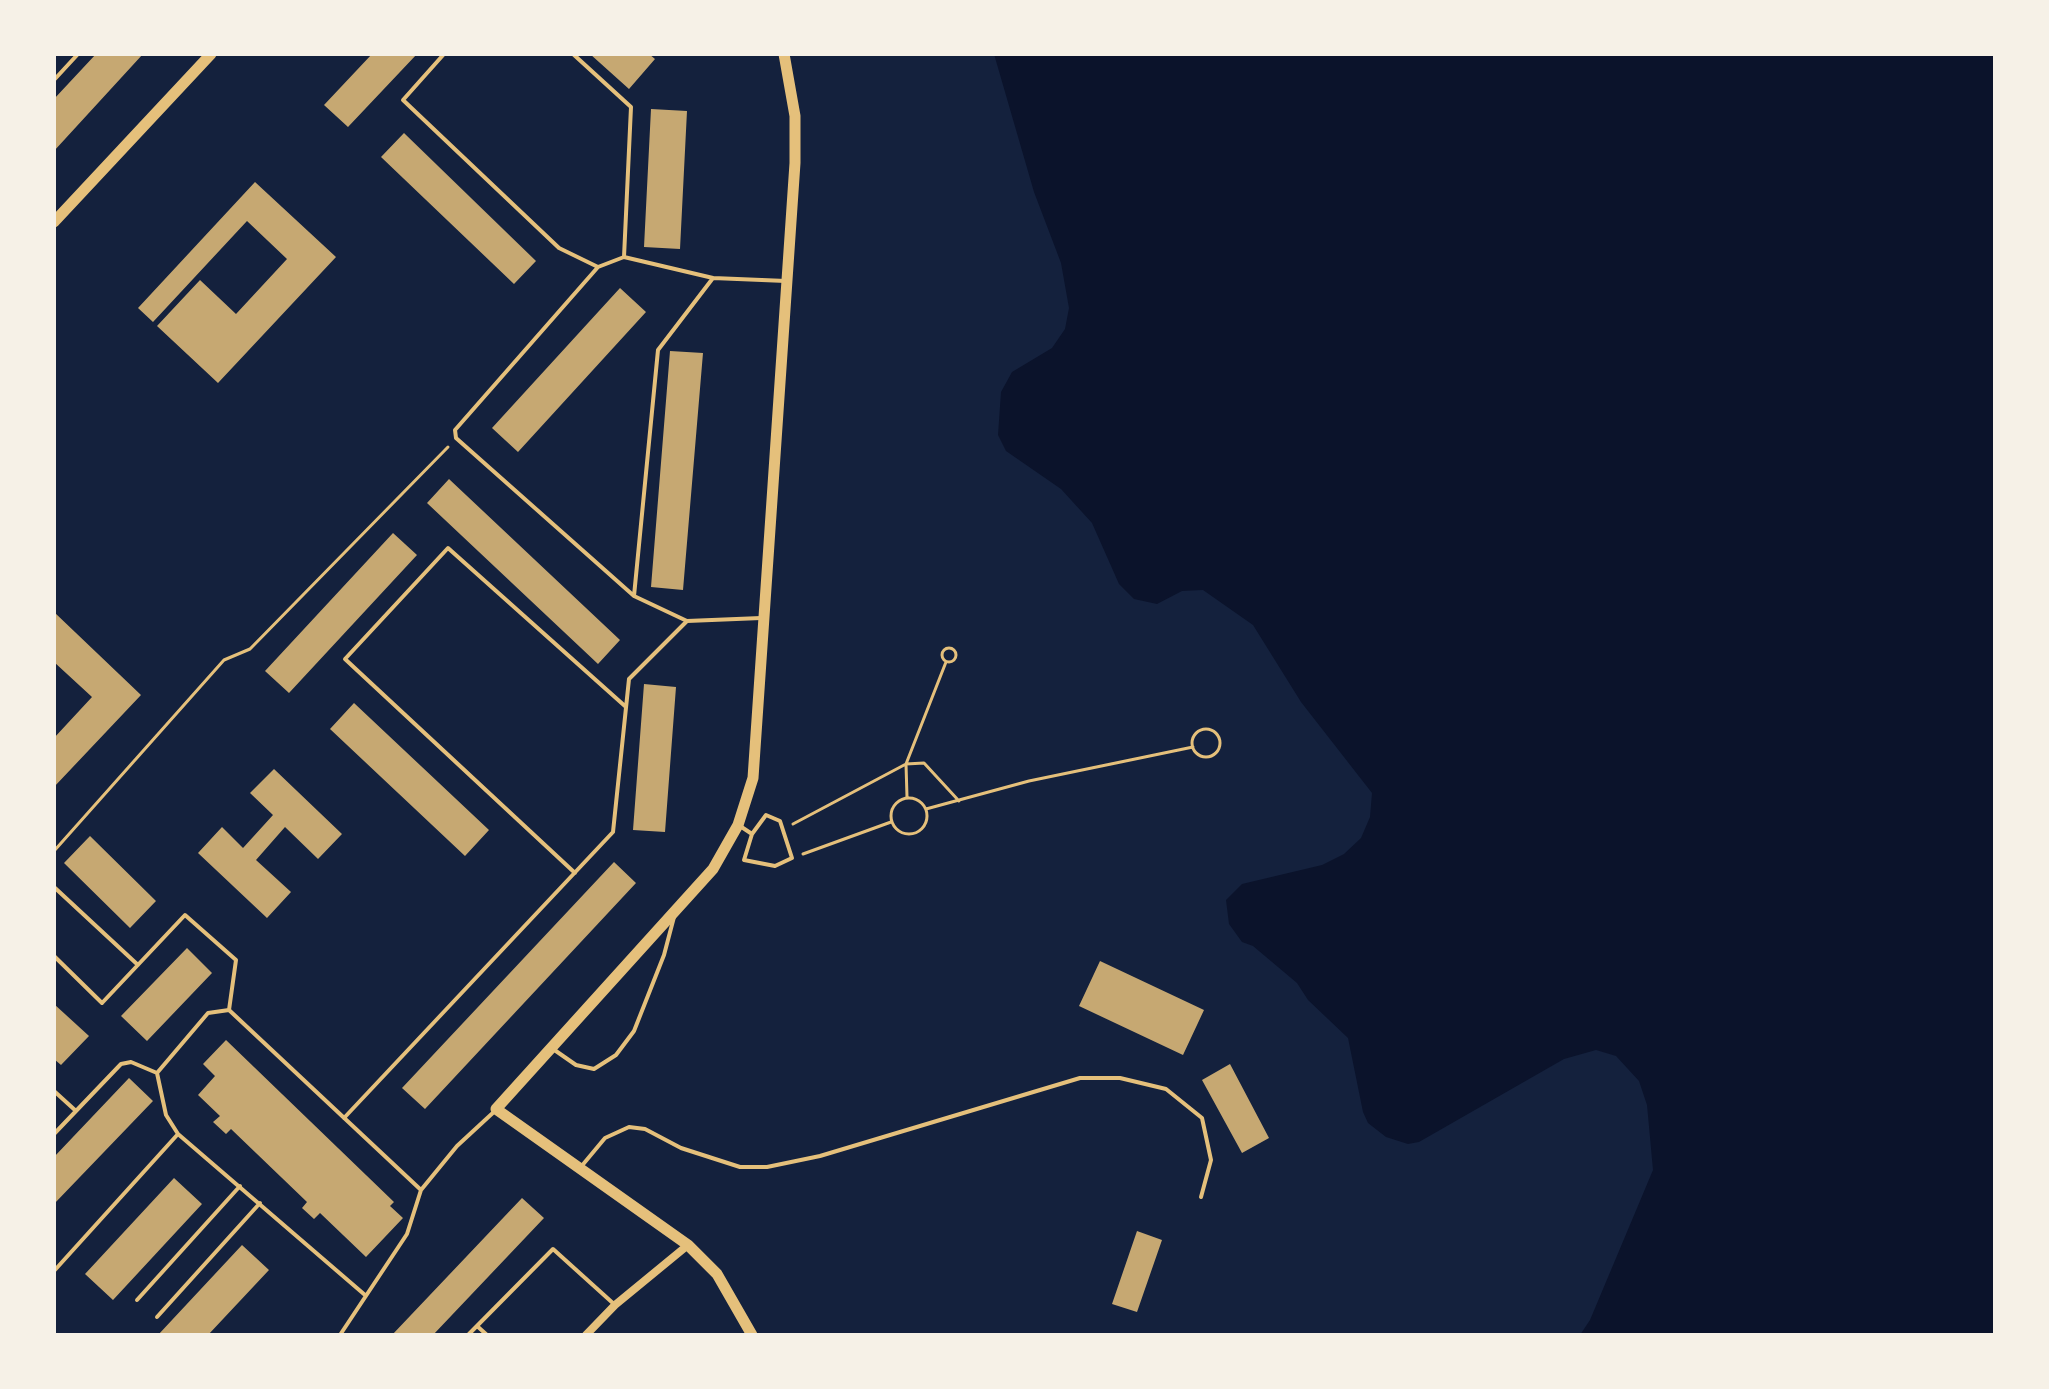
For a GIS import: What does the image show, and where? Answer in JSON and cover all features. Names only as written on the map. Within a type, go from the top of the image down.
[{"type":"street","points":[[54,222],[211,54]]},
{"type":"street","points":[[752,1335],[717,1274],[688,1245],[496,1109],[713,869],[738,825],[753,778],[767,618],[795,116],[784,54]]},
{"type":"street","points":[[586,1335],[615,1305],[688,1245]]},
{"type":"lane","points":[[54,80],[78,54]]},
{"type":"lane","points":[[444,54],[403,100],[559,248],[598,267]]},
{"type":"lane","points":[[573,54],[631,107],[624,257]]},
{"type":"lane","points":[[767,618],[687,621],[634,596],[456,438],[455,430],[598,267],[624,257],[713,278],[786,281]]},
{"type":"lane","points":[[634,596],[658,350],[713,278]]},
{"type":"lane","points":[[575,873],[345,659],[448,548],[626,707]]},
{"type":"lane","points":[[344,1118],[613,832],[629,679],[687,621]]},
{"type":"lane","points":[[766,815],[780,821],[783,830],[792,858],[775,866],[744,860],[752,834],[766,815]]},
{"type":"lane","points":[[738,825],[752,834]]},
{"type":"lane","points":[[54,887],[138,965]]},
{"type":"lane","points":[[551,1047],[576,1065],[594,1069],[616,1055],[634,1031],[664,955],[675,911]]},
{"type":"lane","points":[[54,956],[102,1003],[185,915],[236,960],[229,1010]]},
{"type":"lane","points":[[229,1010],[421,1190]]},
{"type":"lane","points":[[157,1073],[208,1013],[229,1010]]},
{"type":"lane","points":[[54,1134],[121,1064],[131,1062],[157,1073]]},
{"type":"lane","points":[[157,1073],[166,1115],[178,1134],[365,1295]]},
{"type":"lane","points":[[579,1170],[605,1138],[629,1127],[645,1129],[681,1148],[740,1167],[767,1167],[820,1156],[1080,1078],[1120,1078],[1166,1089],[1202,1118],[1211,1160],[1201,1197]]},
{"type":"lane","points":[[54,1091],[76,1111]]},
{"type":"lane","points":[[340,1335],[407,1234],[421,1190],[457,1146],[496,1109]]},
{"type":"lane","points":[[54,1271],[178,1134]]},
{"type":"lane","points":[[137,1300],[240,1186]]},
{"type":"lane","points":[[157,1317],[260,1203]]},
{"type":"lane","points":[[468,1335],[553,1249],[615,1305]]},
{"type":"lane","points":[[477,1326],[487,1335]]},
{"type":"path","points":[[54,851],[224,660],[250,649],[456,438]]},
{"type":"path","points":[[907,797],[906,764],[946,662]]},
{"type":"path","points":[[1201,730],[1214,732],[1220,739],[1219,749],[1209,757],[1200,756],[1193,747],[1194,736],[1201,730]]},
{"type":"path","points":[[926,809],[1029,781],[1193,747]]},
{"type":"path","points":[[783,830],[906,764],[924,763],[959,801]]},
{"type":"path","points":[[907,797],[918,800],[926,809],[927,822],[913,834],[900,832],[891,822],[893,807],[907,797]]},
{"type":"path","points":[[792,858],[891,822]]},
{"type":"water","points":[[994,54],[1995,54],[1995,1335],[1580,1335],[1590,1320],[1653,1170],[1647,1105],[1639,1081],[1616,1056],[1596,1050],[1564,1059],[1419,1142],[1408,1144],[1386,1137],[1368,1123],[1348,1038],[1308,1000],[1297,983],[1253,946],[1242,942],[1229,924],[1226,900],[1242,884],[1322,865],[1344,854],[1361,838],[1370,817],[1372,793],[1301,702],[1253,625],[1203,590],[1182,591],[1157,604],[1134,599],[1119,584],[1092,523],[1061,489],[1006,451],[998,435],[1001,392],[1012,372],[1052,348],[1065,329],[1069,308],[1061,263],[1034,192]]},
{"type":"building","points":[[96,54],[143,54],[54,151],[54,99]]},
{"type":"building","points":[[372,54],[417,54],[348,127],[324,105]]},
{"type":"building","points":[[590,54],[649,54],[655,59],[629,89]]},
{"type":"building","points":[[651,109],[687,111],[680,249],[644,247]]},
{"type":"building","points":[[404,133],[536,261],[514,284],[381,157]]},
{"type":"building","points":[[255,182],[336,257],[218,383],[157,326],[200,280],[236,314],[287,259],[247,221],[153,322],[138,308]]},
{"type":"building","points":[[620,288],[646,312],[518,452],[492,428]]},
{"type":"building","points":[[670,351],[703,353],[683,590],[651,587]]},
{"type":"building","points":[[449,479],[620,640],[598,664],[427,503]]},
{"type":"building","points":[[393,533],[417,555],[289,693],[265,671]]},
{"type":"building","points":[[54,612],[141,695],[54,787],[54,738],[92,697],[54,662]]},
{"type":"building","points":[[644,684],[676,687],[665,832],[633,830]]},
{"type":"building","points":[[354,703],[489,830],[465,856],[330,729]]},
{"type":"building","points":[[274,769],[342,834],[318,859],[285,827],[256,860],[291,892],[267,918],[198,853],[222,827],[243,848],[273,815],[250,793]]},
{"type":"building","points":[[90,836],[156,901],[130,928],[64,863]]},
{"type":"building","points":[[614,862],[636,883],[425,1109],[402,1088]]},
{"type":"building","points":[[187,948],[212,973],[147,1041],[121,1016]]},
{"type":"building","points":[[1100,961],[1204,1010],[1183,1055],[1079,1006]]},
{"type":"building","points":[[54,1004],[89,1036],[61,1065],[54,1059]]},
{"type":"building","points":[[226,1040],[394,1202],[390,1206],[403,1218],[366,1257],[320,1213],[314,1219],[302,1208],[307,1202],[231,1129],[226,1134],[213,1122],[220,1116],[198,1095],[215,1076],[203,1064]]},
{"type":"building","points":[[1230,1064],[1269,1138],[1242,1153],[1202,1080]]},
{"type":"building","points":[[129,1078],[153,1101],[54,1204],[54,1157]]},
{"type":"building","points":[[174,1178],[202,1204],[113,1300],[85,1274]]},
{"type":"building","points":[[522,1198],[544,1218],[433,1335],[392,1335]]},
{"type":"building","points":[[1137,1231],[1162,1240],[1137,1312],[1112,1304]]},
{"type":"building","points":[[242,1245],[269,1270],[208,1335],[158,1335]]}]
